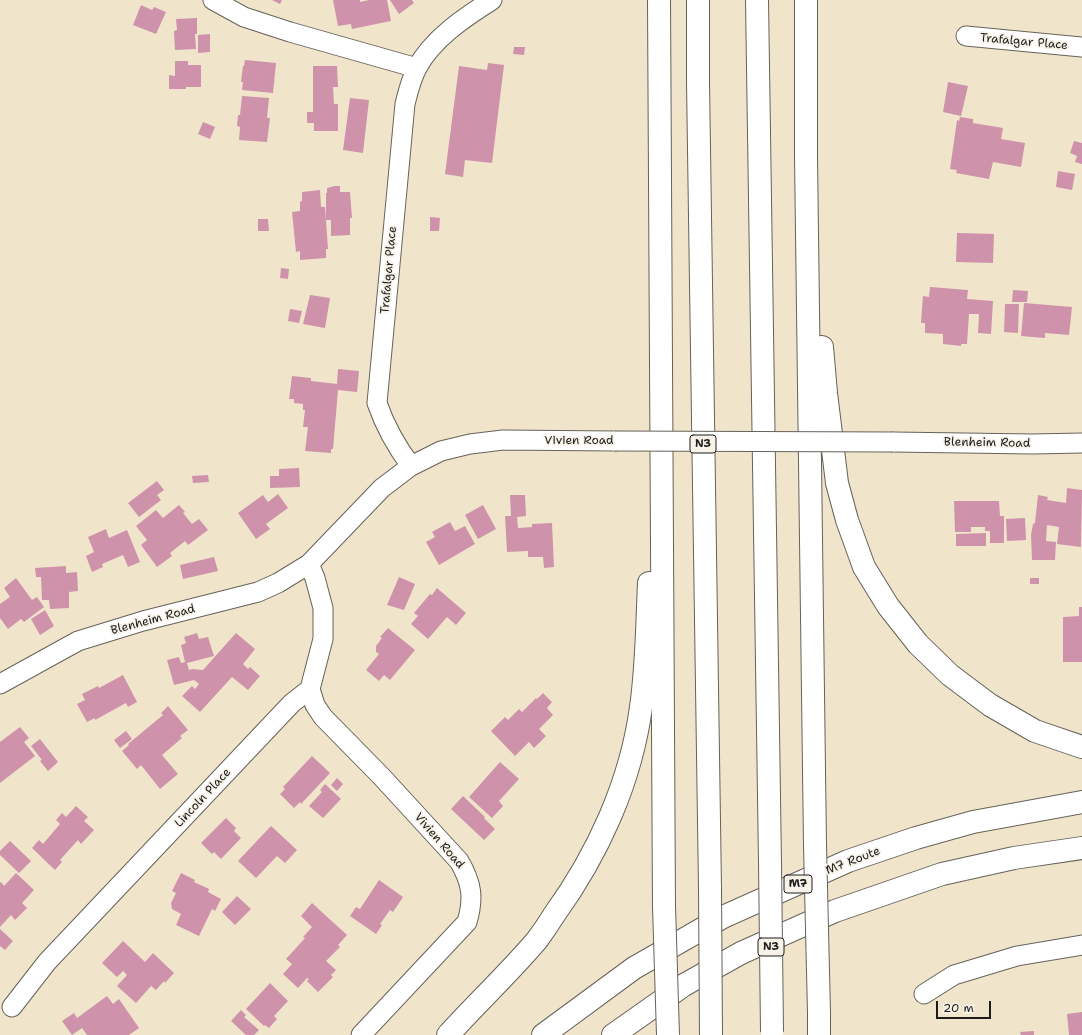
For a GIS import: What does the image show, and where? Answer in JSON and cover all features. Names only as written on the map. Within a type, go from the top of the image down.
[{"type":"highway","points":[[659,0],[664,679],[664,906],[668,1035]]},
{"type":"highway","name":"N3","points":[[698,0],[711,1035]]},
{"type":"highway","name":"N3","points":[[757,0],[772,1033]]},
{"type":"highway","points":[[806,0],[806,156],[815,846],[819,1035]]},
{"type":"highway","points":[[806,156],[826,393],[837,483],[846,520],[864,567],[888,606],[918,644],[950,675],[990,705],[1035,731],[1082,746]]},
{"type":"highway","points":[[448,1035],[537,939],[558,910],[583,872],[602,834],[619,793],[633,752],[641,707],[646,654],[650,542],[662,473]]},
{"type":"highway","name":"M7 Route","points":[[543,1035],[634,968],[723,917],[848,861],[916,838],[973,822],[1082,802]]},
{"type":"highway","points":[[613,1035],[696,978],[741,953],[835,911],[942,874],[1014,858],[1082,848]]},
{"type":"street","points":[[213,0],[244,17],[290,32],[417,68]]},
{"type":"street","name":"Trafalgar Place","points":[[411,466],[385,426],[377,403],[405,104],[410,84],[417,68],[432,47],[464,18],[492,0]]},
{"type":"street","name":"Trafalgar Place","points":[[966,36],[1082,47]]},
{"type":"street","name":"Vivien Road","points":[[308,564],[382,488],[411,466],[441,451],[470,444],[503,440],[893,442]]},
{"type":"street","name":"Blenheim Road","points":[[893,442],[1033,444],[1082,443]]},
{"type":"street","points":[[308,564],[315,578],[323,608],[323,638],[310,689]]},
{"type":"street","name":"Blenheim Road","points":[[0,684],[78,641],[143,621],[258,592],[278,583],[308,564]]},
{"type":"street","name":"Vivien Road","points":[[310,689],[315,705],[323,717],[381,776],[459,861],[467,874],[472,893],[472,908],[467,922],[361,1035]]},
{"type":"street","name":"Lincoln Place","points":[[12,1007],[47,962],[292,703],[310,689]]},
{"type":"street","points":[[924,994],[954,976],[1017,956],[1082,944]]},
{"type":"building","points":[[272,0],[282,0],[280,4]]},
{"type":"building","points":[[333,0],[360,0],[360,2],[369,0],[387,0],[391,21],[352,29],[351,24],[338,26]]},
{"type":"building","points":[[390,0],[412,0],[414,3],[399,14]]},
{"type":"building","points":[[141,5],[152,10],[154,7],[166,12],[156,34],[133,25]]},
{"type":"building","points":[[197,18],[197,34],[195,34],[196,49],[175,50],[174,31],[177,30],[176,19]]},
{"type":"building","points":[[210,34],[210,52],[198,53],[198,35]]},
{"type":"building","points":[[514,47],[525,47],[524,55],[513,54]]},
{"type":"building","points":[[245,60],[276,63],[273,93],[242,90],[243,82],[241,82]]},
{"type":"building","points":[[175,61],[188,61],[188,65],[201,65],[201,87],[169,89],[169,75],[175,76]]},
{"type":"building","points":[[488,63],[504,65],[492,163],[465,160],[463,177],[445,174],[459,66],[487,70]]},
{"type":"building","points":[[313,66],[337,66],[338,87],[333,87],[334,104],[338,104],[338,131],[314,131],[314,123],[307,123],[307,112],[313,112]]},
{"type":"building","points":[[948,82],[968,86],[961,116],[943,112]]},
{"type":"building","points":[[242,96],[269,98],[267,118],[270,118],[267,142],[239,140],[240,127],[237,126]]},
{"type":"building","points":[[350,98],[369,100],[363,153],[343,150]]},
{"type":"building","points":[[960,117],[973,119],[973,123],[1003,128],[1001,139],[1025,143],[1021,167],[993,162],[989,179],[956,173],[957,170],[950,169],[957,120],[959,121]]},
{"type":"building","points":[[203,122],[215,127],[210,139],[198,134]]},
{"type":"building","points":[[1074,141],[1082,143],[1082,164],[1075,162],[1077,156],[1070,153]]},
{"type":"building","points":[[1058,171],[1075,174],[1072,190],[1056,187]]},
{"type":"building","points":[[340,186],[340,192],[350,192],[352,218],[350,218],[350,235],[331,236],[331,220],[326,220],[327,188]]},
{"type":"building","points":[[320,190],[321,207],[325,207],[328,249],[326,249],[326,258],[300,260],[300,251],[296,252],[292,212],[300,211],[302,192]]},
{"type":"building","points":[[430,217],[440,218],[439,231],[430,231]]},
{"type":"building","points":[[258,219],[268,219],[269,231],[258,231]]},
{"type":"building","points":[[957,233],[994,234],[993,263],[956,262]]},
{"type":"building","points":[[281,268],[289,269],[288,279],[280,278]]},
{"type":"building","points":[[930,287],[968,290],[967,299],[993,301],[991,334],[978,333],[979,314],[969,314],[967,344],[961,344],[961,346],[943,344],[943,334],[925,333],[925,323],[921,323],[923,296],[929,297]]},
{"type":"building","points":[[1013,290],[1028,291],[1027,302],[1012,302]]},
{"type":"building","points":[[310,295],[330,298],[325,328],[303,324]]},
{"type":"building","points":[[1024,303],[1072,307],[1069,335],[1045,333],[1045,338],[1021,336]]},
{"type":"building","points":[[1005,304],[1019,304],[1018,333],[1004,332]]},
{"type":"building","points":[[290,309],[302,311],[299,323],[288,321]]},
{"type":"building","points":[[338,369],[359,371],[357,392],[338,390],[333,449],[331,449],[331,453],[305,451],[308,427],[303,427],[305,410],[303,410],[303,404],[294,403],[294,399],[289,399],[292,376],[311,378],[311,381],[337,384]]},
{"type":"building","points":[[299,468],[300,487],[270,488],[270,476],[279,476],[279,469]]},
{"type":"building","points":[[208,475],[209,482],[193,483],[192,476]]},
{"type":"building","points":[[157,481],[164,490],[157,495],[161,500],[139,517],[128,503]]},
{"type":"building","points":[[1067,488],[1082,490],[1081,547],[1057,544],[1059,527],[1047,525],[1046,541],[1056,542],[1055,560],[1032,560],[1031,535],[1033,524],[1035,523],[1038,495],[1048,497],[1047,500],[1066,503]]},
{"type":"building","points":[[278,494],[288,508],[266,524],[270,529],[256,539],[238,513],[263,495],[268,502]]},
{"type":"building","points":[[510,495],[525,495],[526,516],[517,517],[518,528],[532,527],[532,524],[552,523],[554,567],[544,568],[543,557],[528,557],[528,551],[507,552],[505,516],[511,516]]},
{"type":"building","points":[[954,501],[999,501],[1000,516],[1004,516],[1004,543],[990,543],[990,531],[985,531],[985,527],[971,527],[971,532],[955,532]]},
{"type":"building","points":[[179,505],[185,512],[183,513],[192,524],[199,519],[208,530],[188,545],[185,541],[170,553],[172,556],[157,567],[141,545],[147,540],[136,526],[156,510],[163,518]]},
{"type":"building","points":[[483,505],[496,529],[478,539],[465,515]]},
{"type":"building","points":[[1025,518],[1026,540],[1007,541],[1006,519]]},
{"type":"building","points":[[450,522],[455,531],[465,526],[475,544],[439,565],[426,542],[435,537],[432,532]]},
{"type":"building","points":[[106,529],[109,538],[127,530],[140,562],[128,567],[123,555],[102,564],[103,567],[92,572],[86,556],[94,552],[88,537]]},
{"type":"building","points":[[986,533],[986,546],[956,546],[956,534]]},
{"type":"building","points":[[214,557],[218,571],[183,579],[180,565]]},
{"type":"building","points":[[66,566],[66,573],[77,572],[78,591],[69,592],[69,608],[50,609],[49,600],[42,600],[41,577],[36,577],[35,568]]},
{"type":"building","points":[[399,577],[415,584],[404,610],[387,605]]},
{"type":"building","points":[[16,578],[32,600],[37,597],[44,607],[24,622],[21,619],[8,629],[0,618],[0,604],[10,597],[4,588]]},
{"type":"building","points":[[1030,578],[1039,578],[1039,584],[1030,584]]},
{"type":"building","points":[[437,588],[466,613],[456,625],[447,617],[428,639],[411,624],[418,616],[414,613]]},
{"type":"building","points":[[1079,607],[1082,607],[1082,662],[1063,662],[1063,617],[1079,616]]},
{"type":"building","points":[[45,610],[54,626],[40,635],[31,619]]},
{"type":"building","points":[[388,628],[415,650],[390,680],[384,675],[379,681],[366,670],[379,654],[376,652],[376,646],[382,638],[380,637]]},
{"type":"building","points":[[197,633],[199,639],[208,637],[214,656],[187,663],[189,670],[203,670],[236,633],[255,649],[243,664],[248,669],[250,667],[260,676],[248,690],[232,677],[200,712],[182,696],[192,686],[195,689],[199,684],[194,680],[174,685],[167,660],[179,657],[181,663],[185,662],[181,645],[186,643],[184,637]]},
{"type":"building","points":[[123,675],[137,702],[128,707],[126,703],[95,720],[95,718],[87,722],[77,704],[85,700],[82,694],[98,686],[99,688]]},
{"type":"building","points":[[543,693],[552,702],[547,708],[553,715],[539,729],[546,736],[534,748],[529,742],[515,756],[491,731],[505,717],[508,720],[519,709],[522,712]]},
{"type":"building","points":[[168,706],[188,730],[180,736],[182,738],[162,755],[178,774],[160,789],[141,765],[137,769],[122,751],[129,745],[128,744],[163,715],[161,713]]},
{"type":"building","points":[[20,727],[29,738],[24,742],[35,756],[0,783],[0,742]]},
{"type":"building","points":[[126,731],[132,739],[120,748],[114,740]]},
{"type":"building","points":[[40,739],[58,762],[48,771],[40,761],[42,760],[31,746]]},
{"type":"building","points":[[312,756],[330,773],[301,804],[300,802],[294,808],[280,794],[285,789],[283,787]]},
{"type":"building","points":[[500,762],[519,779],[499,801],[503,806],[492,818],[469,797]]},
{"type":"building","points":[[337,778],[343,784],[337,791],[331,785]]},
{"type":"building","points":[[325,784],[341,799],[323,818],[309,806],[322,792],[320,790]]},
{"type":"building","points":[[463,796],[495,829],[484,840],[451,809]]},
{"type":"building","points":[[76,806],[88,817],[84,821],[94,830],[81,844],[78,840],[60,860],[62,862],[55,870],[32,848],[39,840],[43,844],[60,824],[56,820],[62,813],[66,817]]},
{"type":"building","points":[[226,818],[236,828],[234,831],[241,838],[221,859],[214,852],[212,854],[201,843]]},
{"type":"building","points":[[271,826],[297,850],[285,863],[277,856],[256,878],[238,861]]},
{"type":"building","points":[[10,841],[31,861],[19,873],[0,855],[0,851]]},
{"type":"building","points":[[16,873],[34,890],[22,903],[27,908],[15,920],[11,915],[0,927],[0,883],[1,882],[4,886]]},
{"type":"building","points":[[181,873],[195,880],[194,882],[209,889],[208,892],[221,899],[215,911],[212,909],[199,936],[176,925],[181,914],[172,909],[171,903],[176,893],[172,891]]},
{"type":"building","points":[[379,880],[403,897],[393,912],[390,910],[380,924],[382,925],[376,934],[350,916],[356,907],[360,909]]},
{"type":"building","points":[[237,896],[251,909],[235,925],[222,912]]},
{"type":"building","points":[[312,903],[347,935],[338,945],[340,947],[326,961],[336,970],[331,975],[333,977],[318,992],[307,981],[309,979],[307,978],[298,988],[283,974],[292,964],[286,959],[305,938],[303,937],[312,927],[301,916]]},
{"type":"building","points":[[0,929],[13,941],[5,950],[0,946]]},
{"type":"building","points":[[123,941],[145,962],[153,953],[174,973],[156,990],[151,986],[136,1003],[117,986],[127,975],[123,971],[117,977],[102,963]]},
{"type":"building","points":[[270,983],[288,1001],[274,1016],[277,1019],[269,1028],[265,1025],[264,1026],[246,1009]]},
{"type":"building","points":[[107,996],[113,1004],[119,999],[139,1028],[129,1035],[87,1035],[82,1028],[72,1035],[62,1021],[74,1013],[77,1018]]},
{"type":"building","points":[[241,1010],[246,1015],[244,1017],[259,1030],[254,1035],[246,1035],[231,1021]]},
{"type":"building","points":[[1082,1012],[1082,1035],[1069,1035],[1067,1014]]},
{"type":"building","points":[[1034,1031],[1034,1035],[1021,1035],[1020,1032]]}]
